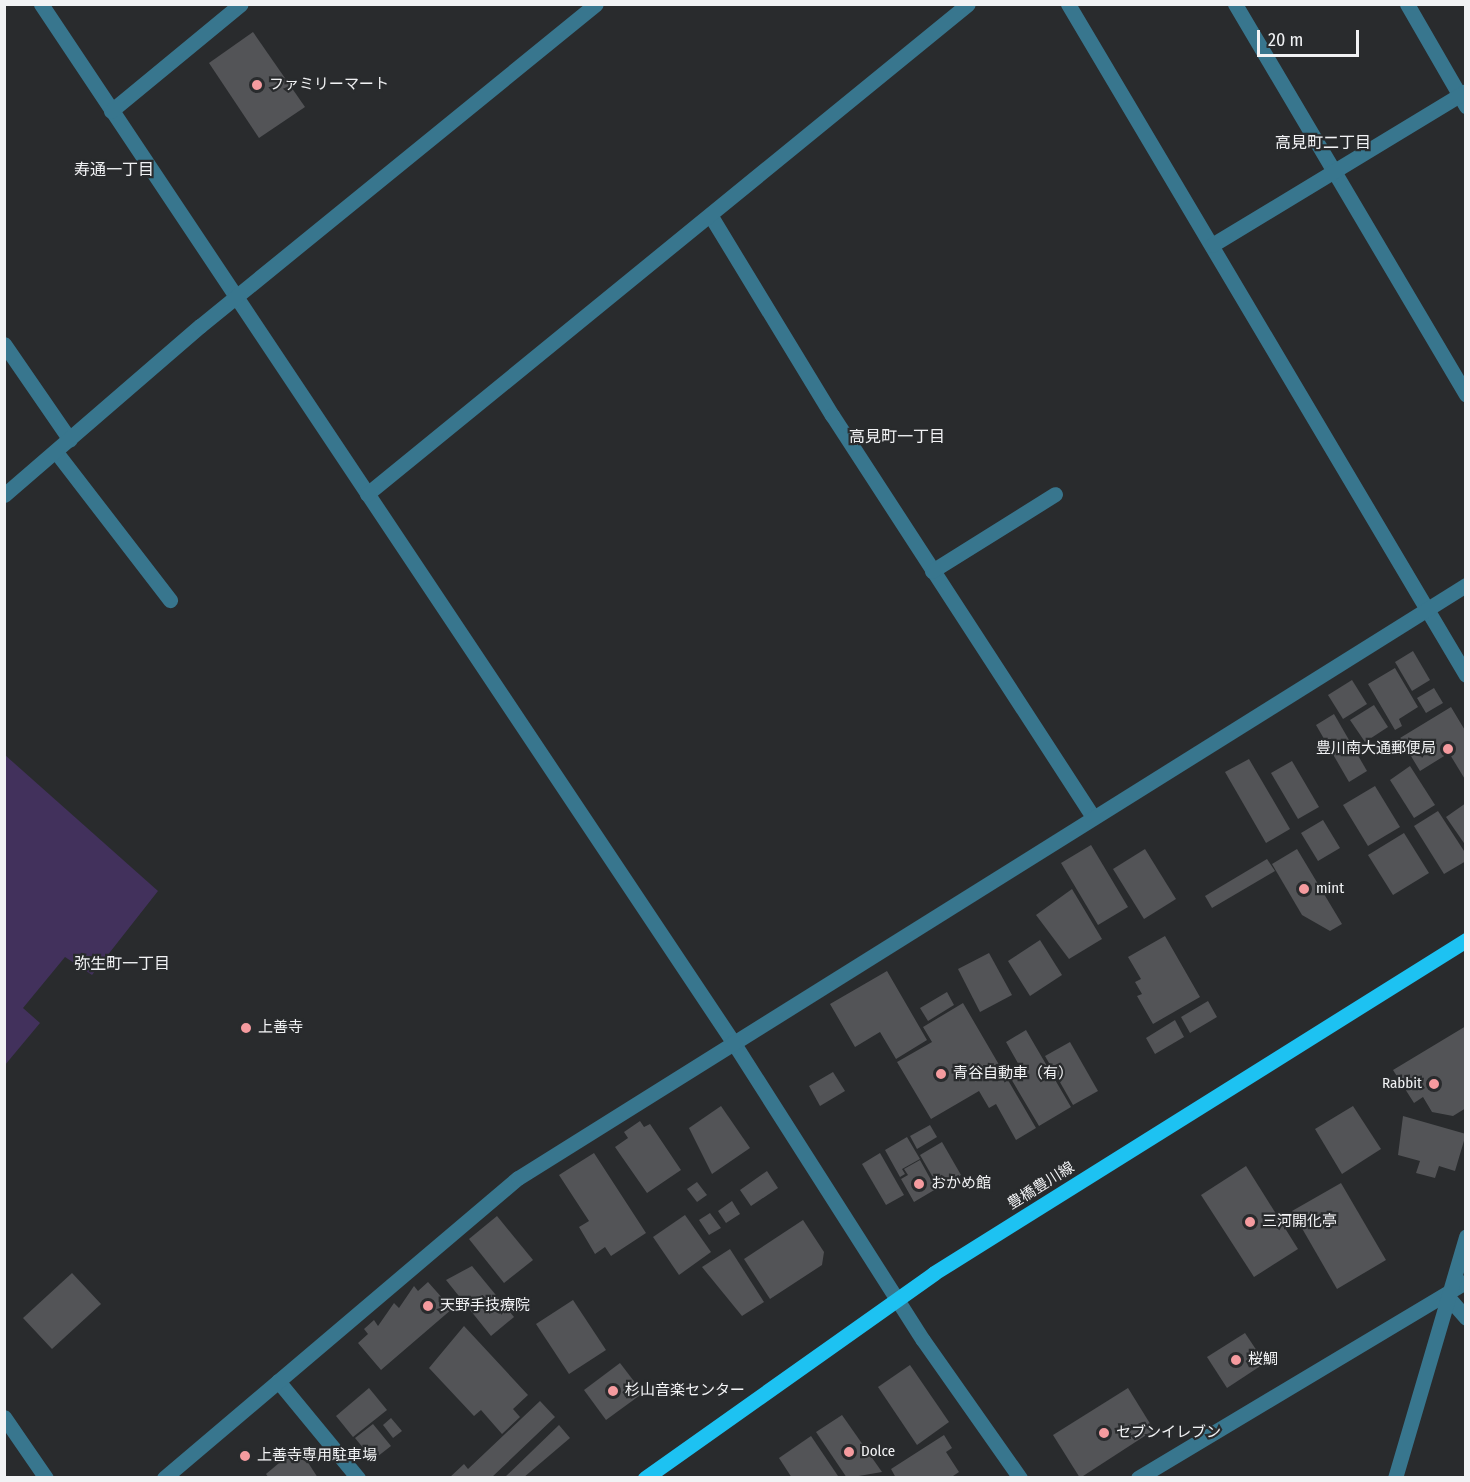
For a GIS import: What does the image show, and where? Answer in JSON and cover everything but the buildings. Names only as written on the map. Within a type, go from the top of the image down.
[{"type":"main road","name":"豊橋豊川線","points":[[645,1478],[897,1299],[1466,940]]},
{"type":"street","points":[[41,4],[233,298],[367,494],[733,1042],[897,1299],[1020,1478]]},
{"type":"street","points":[[111,111],[241,4]]},
{"type":"street","points":[[4,495],[233,298],[596,4]]},
{"type":"street","points":[[367,494],[712,218],[968,4]]},
{"type":"street","points":[[1068,4],[1466,675]]},
{"type":"street","points":[[1235,4],[1466,395]]},
{"type":"street","points":[[1212,245],[1334,170],[1463,97],[1407,4]]},
{"type":"street","points":[[712,218],[932,571],[1092,815]]},
{"type":"street","points":[[4,344],[70,440]]},
{"type":"street","points":[[56,452],[170,600]]},
{"type":"street","points":[[932,571],[1055,494]]},
{"type":"street","points":[[164,1478],[518,1178],[1092,815],[1466,585]]},
{"type":"street","points":[[1395,1478],[1466,1236]]},
{"type":"street","points":[[1138,1478],[1406,1313],[1447,1296],[1466,1282]]},
{"type":"street","points":[[1447,1296],[1466,1318]]},
{"type":"street","points":[[278,1381],[358,1478]]},
{"type":"street","points":[[4,1418],[46,1478]]},
{"type":"shaded area","points":[[5,755],[158,891],[92,975],[65,957],[23,1008],[40,1023],[5,1065]]},
{"type":"place","name":"ファミリーマート","points":[[257,85]]},
{"type":"place","name":"豊川南大通郵便局","points":[[1448,749]]},
{"type":"place","name":"mint","points":[[1304,889]]},
{"type":"place","name":"上善寺","points":[[246,1028]]},
{"type":"place","name":"青谷自動車（有）","points":[[941,1074]]},
{"type":"place","name":"Rabbit","points":[[1434,1084]]},
{"type":"place","name":"おかめ館","points":[[919,1184]]},
{"type":"place","name":"三河開化亭","points":[[1250,1222]]},
{"type":"place","name":"天野手技療院","points":[[428,1306]]},
{"type":"place","name":"桜鯛","points":[[1236,1360]]},
{"type":"place","name":"杉山音楽センター","points":[[613,1391]]},
{"type":"place","name":"セブンイレブン","points":[[1104,1433]]},
{"type":"place","name":"Dolce","points":[[849,1452]]},
{"type":"place","name":"上善寺専用駐車場","points":[[245,1456]]},
{"type":"district","name":"高見町二丁目","points":[[1323,143]]},
{"type":"district","name":"寿通一丁目","points":[[114,170]]},
{"type":"district","name":"高見町一丁目","points":[[897,437]]},
{"type":"district","name":"弥生町一丁目","points":[[122,964]]}]
